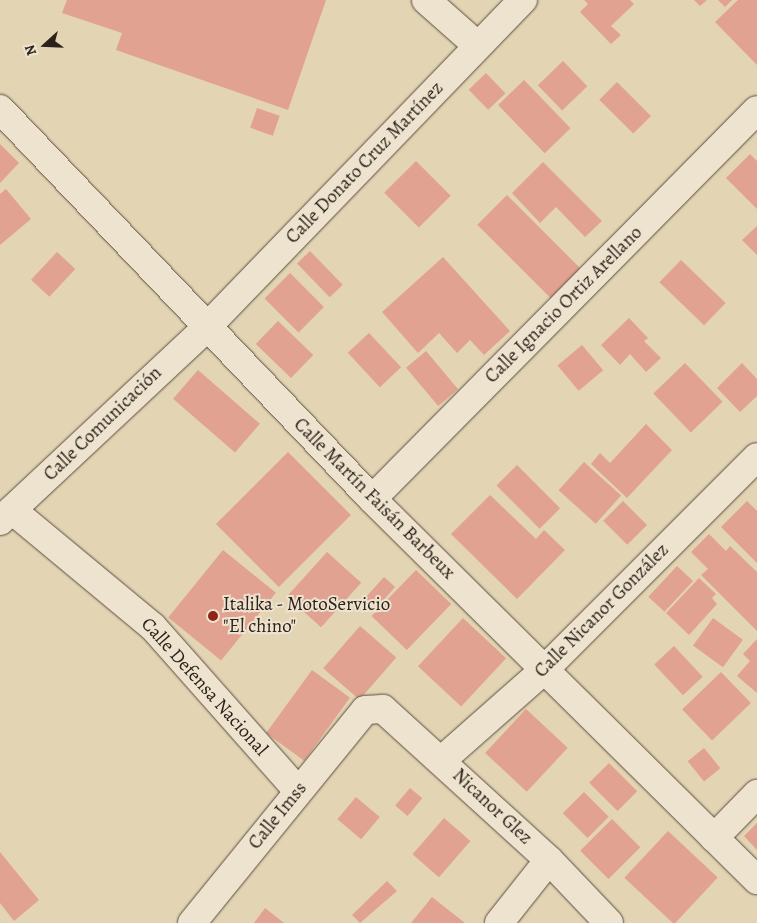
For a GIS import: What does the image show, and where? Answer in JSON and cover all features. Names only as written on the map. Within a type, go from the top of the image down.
[{"type":"street","points":[[426,0],[478,46]]},
{"type":"street","name":"Calle Donato Cruz Martínez","points":[[207,327],[523,0]]},
{"type":"street","name":"Calle Martín Faisán Barbeux","points":[[0,109],[372,499],[757,880]]},
{"type":"street","name":"Calle Ignacio Ortiz Arellano","points":[[372,499],[757,110]]},
{"type":"street","name":"Calle Comunicación","points":[[6,516],[207,327]]},
{"type":"street","name":"Calle Nicanor González","points":[[442,760],[544,670],[757,457]]},
{"type":"street","name":"Calle Defensa Nacional","points":[[6,516],[153,627],[298,791]]},
{"type":"street","name":"Nicanor Glez","points":[[365,710],[383,709],[442,760],[549,860],[609,923]]},
{"type":"street","name":"Calle Imss","points":[[192,923],[365,710]]},
{"type":"street","points":[[714,838],[757,794]]},
{"type":"street","points":[[499,923],[549,860]]},
{"type":"building","points":[[67,0],[326,0],[288,110],[116,50],[122,33],[62,13]]},
{"type":"building","points":[[584,0],[630,0],[634,4],[611,26],[621,35],[611,44],[580,12],[588,4]]},
{"type":"building","points":[[694,0],[707,0],[700,6]]},
{"type":"building","points":[[718,0],[732,0],[725,7]]},
{"type":"building","points":[[738,0],[757,0],[757,65],[715,22]]},
{"type":"building","points":[[563,61],[587,86],[562,110],[538,85]]},
{"type":"building","points":[[486,73],[505,93],[488,110],[469,90]]},
{"type":"building","points":[[524,80],[571,128],[545,153],[498,105]]},
{"type":"building","points":[[617,82],[651,116],[633,134],[599,100]]},
{"type":"building","points":[[257,108],[280,116],[273,136],[250,128]]},
{"type":"building","points":[[0,144],[19,163],[0,183]]},
{"type":"building","points":[[750,154],[757,161],[757,209],[726,178]]},
{"type":"building","points":[[416,161],[451,196],[419,227],[384,193]]},
{"type":"building","points":[[543,162],[602,221],[585,237],[556,207],[540,223],[512,193]]},
{"type":"building","points":[[6,189],[31,219],[0,245],[0,194]]},
{"type":"building","points":[[507,195],[581,269],[551,298],[477,225]]},
{"type":"building","points":[[757,226],[757,255],[742,240]]},
{"type":"building","points":[[310,251],[343,285],[330,297],[297,264]]},
{"type":"building","points":[[57,252],[75,269],[49,297],[31,280]]},
{"type":"building","points":[[443,257],[510,331],[484,355],[470,340],[457,353],[439,333],[418,353],[382,312]]},
{"type":"building","points":[[681,260],[726,303],[704,325],[659,282]]},
{"type":"building","points":[[290,273],[324,307],[298,332],[265,298]]},
{"type":"building","points":[[629,318],[648,338],[644,341],[661,358],[646,372],[630,354],[620,365],[601,345]]},
{"type":"building","points":[[278,321],[313,355],[291,378],[256,344]]},
{"type":"building","points":[[369,333],[401,367],[380,387],[348,353]]},
{"type":"building","points":[[582,345],[603,370],[579,391],[557,366]]},
{"type":"building","points":[[426,351],[458,389],[438,406],[406,368]]},
{"type":"building","points":[[685,363],[723,402],[691,432],[653,394]]},
{"type":"building","points":[[742,363],[757,379],[757,396],[740,412],[717,388]]},
{"type":"building","points":[[198,370],[260,424],[235,452],[173,399]]},
{"type":"building","points":[[646,424],[672,450],[627,498],[591,464],[600,453],[610,463]]},
{"type":"building","points":[[288,452],[351,515],[279,587],[216,524]]},
{"type":"building","points":[[584,462],[621,495],[596,524],[559,490]]},
{"type":"building","points":[[517,465],[560,508],[540,529],[496,486]]},
{"type":"building","points":[[490,495],[536,539],[544,530],[565,550],[517,599],[451,534]]},
{"type":"building","points":[[623,501],[647,525],[627,545],[603,521]]},
{"type":"building","points":[[747,501],[757,511],[757,563],[721,527]]},
{"type":"building","points":[[709,534],[726,551],[730,546],[757,572],[757,631],[701,575],[708,569],[691,552]]},
{"type":"building","points":[[223,550],[276,593],[221,660],[168,618]]},
{"type":"building","points":[[327,552],[361,583],[321,627],[287,597]]},
{"type":"building","points":[[677,566],[693,581],[664,612],[648,597]]},
{"type":"building","points":[[416,570],[451,604],[407,650],[372,616]]},
{"type":"building","points":[[384,577],[395,587],[376,609],[365,599]]},
{"type":"building","points":[[699,578],[716,594],[712,598],[717,604],[689,635],[666,613]]},
{"type":"building","points":[[463,618],[506,658],[461,707],[418,666]]},
{"type":"building","points":[[713,618],[743,640],[723,667],[693,646]]},
{"type":"building","points":[[360,626],[396,657],[359,700],[323,668]]},
{"type":"building","points":[[757,639],[757,693],[737,676],[750,661],[743,654]]},
{"type":"building","points":[[674,646],[703,677],[683,695],[654,664]]},
{"type":"building","points":[[312,670],[350,698],[304,761],[266,733]]},
{"type":"building","points":[[721,672],[751,703],[712,740],[682,710]]},
{"type":"building","points":[[526,709],[568,748],[527,792],[485,753]]},
{"type":"building","points":[[704,748],[720,768],[704,781],[688,761]]},
{"type":"building","points":[[609,763],[637,791],[617,811],[589,783]]},
{"type":"building","points":[[410,788],[422,798],[407,816],[395,806]]},
{"type":"building","points":[[584,792],[609,817],[588,838],[563,813]]},
{"type":"building","points":[[356,797],[380,817],[361,839],[337,819]]},
{"type":"building","points":[[444,818],[470,841],[439,877],[413,854]]},
{"type":"building","points":[[612,819],[640,847],[608,879],[580,851]]},
{"type":"building","points":[[757,823],[757,850],[744,836]]},
{"type":"building","points":[[668,831],[718,877],[675,923],[673,923],[624,878]]},
{"type":"building","points":[[0,852],[39,900],[14,921],[0,903]]},
{"type":"building","points":[[387,881],[397,891],[360,923],[352,915]]},
{"type":"building","points":[[432,897],[465,923],[411,923]]},
{"type":"building","points":[[265,908],[284,923],[254,923]]},
{"type":"place","name":"Italika - MotoServicio \"El chino\"","points":[[213,616]]}]
